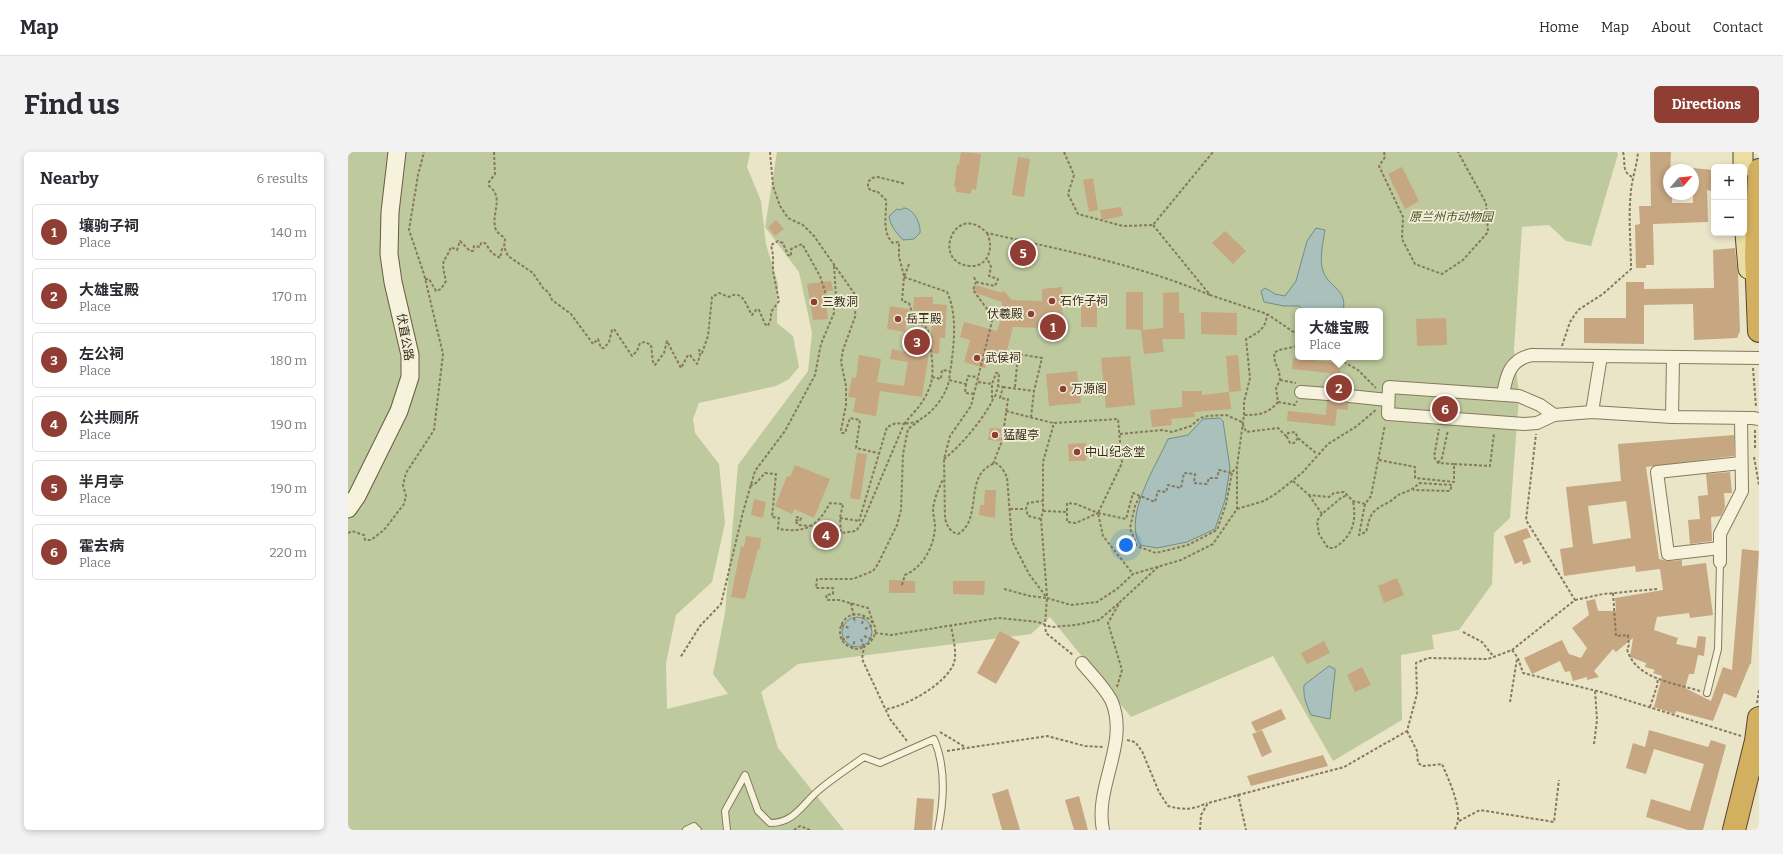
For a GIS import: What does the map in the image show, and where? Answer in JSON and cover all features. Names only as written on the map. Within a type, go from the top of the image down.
[{"type":"highway","points":[[1759,170],[1756,256],[1759,325]]},
{"type":"highway","points":[[1734,830],[1756,741],[1759,718]]},
{"type":"highway","points":[[1744,830],[1759,786]]},
{"type":"main road","name":"伏直公路","points":[[348,509],[357,496],[400,411],[410,377],[410,355],[393,282],[390,254],[390,212],[397,152]]},
{"type":"main road","points":[[1743,152],[1743,164]]},
{"type":"main road","points":[[1745,236],[1750,292],[1759,325]]},
{"type":"street","points":[[1502,395],[1505,380],[1513,365],[1521,357],[1544,355],[1756,358]]},
{"type":"street","points":[[1592,412],[1601,356]]},
{"type":"street","points":[[1672,417],[1673,358]]},
{"type":"street","points":[[1554,415],[1540,405],[1519,396],[1389,387],[1388,414],[1524,424],[1537,423],[1554,415],[1592,412],[1672,417],[1741,418],[1756,420]]},
{"type":"street","points":[[1301,392],[1328,394]]},
{"type":"street","points":[[1349,396],[1388,400]]},
{"type":"street","points":[[1720,562],[1720,534],[1742,491],[1741,418]]},
{"type":"street","points":[[1720,548],[1668,554],[1657,472],[1741,463]]},
{"type":"street","points":[[1082,663],[1112,701],[1118,721],[1115,743],[1102,803],[1101,820],[1103,830]]},
{"type":"lane","points":[[1707,693],[1718,649],[1720,562]]},
{"type":"lane","points":[[727,830],[724,811],[745,775],[758,811],[770,823],[779,823],[801,811],[818,791],[864,757],[880,763],[934,739],[940,754],[943,806],[938,830]]},
{"type":"lane","points":[[686,830],[694,826],[698,830]]},
{"type":"path","points":[[425,279],[429,279],[432,282],[436,291],[441,289],[446,281],[442,262],[450,252],[451,247],[457,250],[459,248],[460,241],[470,251],[473,251],[474,246],[480,247],[481,243],[485,243],[492,253],[500,258],[505,240],[495,229],[498,197],[495,190],[489,186],[489,182],[495,174],[494,152]]},
{"type":"path","points":[[770,152],[773,186],[780,206],[788,218],[803,225],[814,236],[856,296],[855,317],[843,350],[841,362],[846,386],[846,405],[840,430],[842,433],[845,433],[850,418],[860,420],[856,448],[878,453]]},
{"type":"path","points":[[1064,152],[1074,175],[1068,194],[1078,214],[1123,226],[1153,225],[1213,152]]},
{"type":"path","points":[[1384,152],[1384,157],[1379,166],[1403,218],[1402,240],[1416,264],[1442,274],[1463,260],[1488,232],[1486,203],[1458,152]]},
{"type":"path","points":[[1623,152],[1623,168],[1626,174],[1632,177]]},
{"type":"path","points":[[1544,355],[1562,346],[1570,322],[1578,310],[1607,290],[1631,269],[1632,177],[1636,168],[1638,152]]},
{"type":"path","points":[[904,277],[899,257],[899,242],[893,243],[885,228],[886,200],[882,194],[877,191],[872,192],[868,188],[868,182],[872,178],[878,177],[906,184]]},
{"type":"path","points":[[964,224],[981,226],[988,233],[991,241],[991,250],[987,258],[976,265],[963,265],[953,256],[949,244],[953,232],[964,224]]},
{"type":"path","points":[[1153,225],[1210,295]]},
{"type":"path","points":[[988,233],[1145,271],[1174,280],[1210,295],[1267,314],[1295,333]]},
{"type":"path","points":[[1026,242],[1026,268]]},
{"type":"path","points":[[504,248],[508,256],[533,273],[549,292],[552,300],[571,314],[593,344],[598,339],[601,348],[604,348],[609,342],[612,330],[614,329],[632,356],[637,351],[640,343],[645,342],[651,345],[653,362],[655,365],[664,354],[667,341],[681,368],[688,355],[690,355],[697,364],[700,356],[699,350],[702,353],[708,336],[709,309],[712,298],[716,294],[719,293],[729,297],[734,295],[741,297],[747,301],[752,315],[757,309],[759,310],[765,324],[768,326],[771,318],[771,312],[779,301],[773,271],[773,255],[770,249],[773,243],[783,243],[788,255],[791,256],[791,249],[802,244],[820,276],[827,297],[834,305]]},
{"type":"path","points":[[976,282],[995,286],[998,279],[989,276],[991,267],[987,258]]},
{"type":"path","points":[[750,486],[756,484],[765,473],[776,474],[772,517],[779,518],[778,530],[805,529],[814,526],[821,519],[830,503],[843,504],[840,518],[841,533],[856,531],[863,521],[904,424],[923,401],[929,390],[932,377],[928,329],[914,319],[909,304],[902,301],[904,277],[909,264]]},
{"type":"path","points":[[680,658],[700,626],[721,604],[755,471],[785,430],[815,375],[821,344],[834,313],[836,296],[834,265]]},
{"type":"path","points":[[873,622],[864,614],[853,614],[846,618],[841,625],[840,632],[842,640],[852,649],[858,650],[873,640],[875,633],[873,622],[868,608],[851,602],[827,600],[826,595],[833,594],[833,588],[816,588],[817,579],[853,579],[873,570],[878,564],[897,525],[901,510],[903,454],[908,429],[929,412],[944,395],[948,387],[953,312],[951,300],[947,292],[904,277]]},
{"type":"path","points":[[974,277],[976,282],[973,290],[993,317],[972,406],[950,436],[944,459],[943,478],[945,520],[948,528],[954,533],[958,534],[964,531],[968,524],[974,489],[981,473],[989,465],[996,463],[1002,468],[1007,477],[1012,541],[1029,574],[1047,598]]},
{"type":"path","points":[[1004,589],[1030,596],[1047,598],[1071,605],[1097,602],[1117,589],[1133,574],[1181,560],[1214,544],[1237,509],[1237,466],[1244,415],[1244,402],[1250,378],[1246,339],[1258,333],[1266,320],[1267,314]]},
{"type":"path","points":[[1278,402],[1276,388],[1280,380],[1274,353],[1279,350],[1295,347]]},
{"type":"path","points":[[1015,387],[1018,354],[1042,358],[1034,390],[1031,417]]},
{"type":"path","points":[[1756,358],[1756,420],[1753,448],[1759,449]]},
{"type":"path","points":[[1237,509],[1264,501],[1302,473],[1317,454],[1328,444],[1357,426],[1388,400],[1358,370],[1340,360]]},
{"type":"path","points":[[932,377],[941,379],[942,370],[950,371]]},
{"type":"path","points":[[944,459],[955,451],[970,433],[994,397],[998,386],[999,373],[996,373],[992,384],[992,396],[994,397]]},
{"type":"path","points":[[976,394],[965,393],[966,384],[968,376],[978,377]]},
{"type":"path","points":[[949,380],[966,384]]},
{"type":"path","points":[[978,382],[992,384]]},
{"type":"path","points":[[998,386],[1034,390]]},
{"type":"path","points":[[993,464],[1002,441],[1008,399],[1000,398],[1003,387]]},
{"type":"path","points":[[1278,402],[1295,405],[1301,392]]},
{"type":"path","points":[[1244,415],[1269,412],[1278,402]]},
{"type":"path","points":[[1006,412],[1054,423],[1118,419],[1122,463],[1098,514],[1102,536],[1133,574]]},
{"type":"path","points":[[1388,414],[1371,496],[1365,504],[1359,535],[1366,532],[1371,515],[1376,507],[1388,503],[1399,495],[1413,490],[1450,491],[1452,485],[1419,483],[1413,490]]},
{"type":"path","points":[[1120,434],[1162,430],[1172,432],[1191,426],[1200,418],[1226,415],[1242,422],[1246,432],[1278,428],[1287,436],[1290,442],[1294,443],[1298,438]]},
{"type":"path","points":[[1438,463],[1442,458],[1446,418]]},
{"type":"path","points":[[1438,463],[1434,457],[1446,418]]},
{"type":"path","points":[[859,521],[886,427],[896,423],[904,424],[919,421]]},
{"type":"path","points":[[1438,463],[1490,466],[1496,422]]},
{"type":"path","points":[[1054,423],[1043,462],[1043,510],[1040,519],[1047,598],[1045,625],[1046,633],[1082,663]]},
{"type":"path","points":[[1537,423],[1526,520],[1575,600]]},
{"type":"path","points":[[1287,436],[1288,433],[1295,432],[1298,438],[1317,454]]},
{"type":"path","points":[[1753,456],[1759,486]]},
{"type":"path","points":[[1378,460],[1415,467],[1415,478],[1454,482],[1454,464]]},
{"type":"path","points":[[1140,496],[1135,506],[1130,528],[1136,546],[1156,553],[1188,545],[1217,530],[1226,504],[1232,473],[1237,466]]},
{"type":"path","points":[[1098,514],[1076,522],[1067,522],[1067,503],[1076,504],[1098,514],[1126,518],[1133,493],[1156,502],[1158,491],[1166,492],[1168,485],[1181,488],[1184,473],[1195,474],[1194,483],[1207,484],[1209,478],[1217,478],[1218,470],[1232,473]]},
{"type":"path","points":[[902,585],[905,575],[913,572],[921,564],[932,543],[935,528],[933,508],[943,478]]},
{"type":"path","points":[[1292,480],[1309,495],[1322,514]]},
{"type":"path","points":[[1309,495],[1329,497],[1334,493],[1344,492],[1353,501],[1365,504]]},
{"type":"path","points":[[1347,495],[1340,498],[1322,514],[1317,521],[1319,534],[1328,548],[1334,548],[1350,534],[1353,522],[1353,501]]},
{"type":"path","points":[[1040,519],[1028,516],[1026,509],[1028,503],[1042,501]]},
{"type":"path","points":[[1010,509],[1026,509]]},
{"type":"path","points":[[1043,510],[1067,512]]},
{"type":"path","points":[[796,517],[801,518],[800,521],[794,520],[798,525],[814,526]]},
{"type":"path","points":[[840,518],[863,521]]},
{"type":"path","points":[[875,633],[891,635],[998,618],[1038,622],[1051,627],[1076,625],[1099,620],[1160,566]]},
{"type":"path","points":[[1459,821],[1451,787],[1442,764],[1423,766],[1418,764],[1417,751],[1407,731],[1417,694],[1416,663],[1428,658],[1488,659],[1512,650],[1575,600],[1614,593],[1657,589]]},
{"type":"path","points":[[1614,593],[1616,636],[1628,635],[1630,645],[1627,650],[1632,663],[1650,676],[1707,693]]},
{"type":"path","points":[[851,602],[855,623]]},
{"type":"path","points":[[1112,701],[1122,670],[1108,623],[1120,602]]},
{"type":"path","points":[[862,624],[864,614]]},
{"type":"path","points":[[865,629],[871,626],[873,622]]},
{"type":"path","points":[[841,625],[849,628]]},
{"type":"path","points":[[887,709],[894,708],[924,693],[943,680],[954,662],[954,640],[950,626]]},
{"type":"path","points":[[1463,632],[1482,642],[1494,657]]},
{"type":"path","points":[[842,640],[850,636]]},
{"type":"path","points":[[864,636],[873,640]]},
{"type":"path","points":[[861,639],[864,647],[862,659],[887,709],[890,719],[902,737]]},
{"type":"path","points":[[852,649],[855,640]]},
{"type":"path","points":[[1512,650],[1518,658],[1523,673],[1595,690],[1756,741]]},
{"type":"path","points":[[1510,702],[1518,658]]},
{"type":"path","points":[[1650,707],[1658,678]]},
{"type":"path","points":[[1594,744],[1597,720],[1595,690]]},
{"type":"path","points":[[947,751],[1047,736],[1085,746],[1102,747],[1127,740],[1135,742],[1142,751],[1159,792],[1168,806],[1181,810],[1198,807],[1238,794],[1344,767],[1407,731]]},
{"type":"path","points":[[1454,830],[1459,821],[1480,810],[1554,822],[1559,780]]},
{"type":"path","points":[[1238,794],[1246,830]]},
{"type":"path","points":[[1200,830],[1201,815],[1208,803]]},
{"type":"path","points":[[794,830],[800,826],[810,830]]},
{"type":"green space","name":"原兰州市动物园","points":[[348,152],[750,152],[747,167],[761,201],[766,244],[778,284],[777,323],[793,336],[799,367],[789,379],[776,386],[699,403],[693,419],[695,433],[719,464],[725,523],[712,582],[676,615],[666,663],[667,709],[728,694],[713,674],[725,613],[738,465],[808,371],[812,333],[799,272],[765,227],[777,152],[1617,152],[1618,154],[1591,246],[1566,241],[1549,225],[1522,227],[1514,349],[1519,396],[1510,518],[1494,533],[1492,584],[1459,630],[1432,635],[1434,649],[1401,655],[1402,720],[1333,761],[1273,656],[1131,717],[1050,617],[1031,634],[798,664],[761,692],[778,748],[844,830],[348,830]]},
{"type":"water","points":[[903,208],[910,211],[918,221],[920,233],[914,239],[903,240],[891,223],[889,216],[897,209],[901,210]]},
{"type":"water","points":[[1316,228],[1325,230],[1321,262],[1322,267],[1326,277],[1343,298],[1343,308],[1301,308],[1299,306],[1284,306],[1264,302],[1261,291],[1265,288],[1275,294],[1285,296],[1296,281],[1307,241]]},
{"type":"water","points":[[1220,418],[1223,421],[1230,468],[1225,500],[1215,529],[1187,542],[1157,548],[1140,545],[1136,533],[1138,506],[1149,477],[1168,439],[1188,435],[1203,419]]},
{"type":"water","points":[[857,617],[868,621],[872,632],[868,643],[857,647],[846,643],[842,632],[846,621]]},
{"type":"water","points":[[1329,666],[1335,669],[1330,719],[1311,715],[1304,693],[1304,685]]},
{"type":"building","points":[[961,152],[981,154],[976,190],[972,189],[971,194],[956,192],[956,187],[954,187],[957,165],[959,165]]},
{"type":"building","points":[[1650,152],[1671,152],[1670,164],[1663,164],[1663,200],[1672,200],[1672,203],[1693,203],[1693,200],[1699,200],[1699,169],[1711,170],[1711,191],[1707,190],[1708,222],[1653,224],[1654,265],[1646,265],[1646,268],[1636,268],[1635,225],[1640,224],[1639,206],[1651,206]]},
{"type":"building","points":[[1018,157],[1030,159],[1024,197],[1012,195]]},
{"type":"building","points":[[1402,167],[1419,201],[1405,209],[1388,174]]},
{"type":"building","points":[[1093,178],[1098,210],[1089,212],[1083,180]]},
{"type":"building","points":[[1121,207],[1123,216],[1102,220],[1100,210]]},
{"type":"building","points":[[776,220],[784,229],[775,236],[768,227]]},
{"type":"building","points":[[1225,231],[1246,251],[1233,264],[1212,243]]},
{"type":"building","points":[[1012,243],[1035,245],[1033,263],[1010,261]]},
{"type":"building","points":[[1735,248],[1738,274],[1740,331],[1737,338],[1694,340],[1693,304],[1644,305],[1644,344],[1584,343],[1584,318],[1626,318],[1626,282],[1644,282],[1644,289],[1714,288],[1713,250]]},
{"type":"building","name":"三教洞","points":[[831,281],[833,291],[825,291],[828,319],[813,320],[807,284]]},
{"type":"building","points":[[975,285],[1003,293],[1003,290],[1012,300],[1042,301],[1042,289],[1062,287],[1063,338],[1044,338],[1044,328],[1013,327],[1006,354],[991,349],[985,368],[964,362],[970,340],[960,337],[964,322],[997,331],[1002,315],[1002,302],[973,292]]},
{"type":"building","points":[[1126,292],[1143,292],[1143,330],[1126,329]]},
{"type":"building","points":[[1179,292],[1179,313],[1184,313],[1185,339],[1162,339],[1164,352],[1144,354],[1141,330],[1163,328],[1163,293]]},
{"type":"building","points":[[914,297],[933,297],[933,304],[947,305],[945,338],[940,338],[939,354],[929,353],[922,397],[880,391],[876,416],[853,412],[856,398],[848,397],[852,377],[856,378],[859,355],[881,359],[877,382],[904,386],[908,362],[890,359],[892,349],[905,352],[906,334],[931,335],[933,311],[913,311]]},
{"type":"building","points":[[1081,301],[1097,302],[1097,327],[1081,327]]},
{"type":"building","name":"岳王殿","points":[[890,306],[909,309],[905,332],[887,329]]},
{"type":"building","points":[[1201,312],[1237,313],[1237,335],[1201,334]]},
{"type":"building","points":[[1446,318],[1447,345],[1417,346],[1416,319]]},
{"type":"building","points":[[1238,355],[1241,391],[1229,392],[1226,356]]},
{"type":"building","points":[[1130,356],[1135,405],[1106,408],[1101,358]]},
{"type":"building","points":[[1293,358],[1295,358],[1295,360],[1341,363],[1339,382],[1350,383],[1350,389],[1343,391],[1342,396],[1344,402],[1348,403],[1348,410],[1337,409],[1335,426],[1287,421],[1288,411],[1326,415],[1327,401],[1332,401],[1335,395],[1335,390],[1329,387],[1330,373],[1292,369]]},
{"type":"building","name":"万源阁","points":[[1077,371],[1081,403],[1049,406],[1046,374]]},
{"type":"building","points":[[1182,391],[1202,391],[1202,395],[1229,392],[1231,409],[1194,412],[1195,417],[1171,419],[1172,425],[1152,427],[1150,410],[1182,407]]},
{"type":"building","name":"猛醒亭","points":[[990,428],[1001,429],[1000,441],[988,440]]},
{"type":"building","points":[[1734,435],[1734,456],[1646,467],[1659,559],[1668,561],[1682,560],[1682,566],[1706,563],[1713,615],[1690,618],[1689,613],[1657,617],[1654,630],[1678,638],[1676,644],[1696,648],[1698,636],[1706,637],[1704,656],[1698,655],[1694,674],[1689,674],[1685,688],[1711,701],[1723,667],[1732,670],[1742,549],[1759,551],[1751,664],[1736,698],[1724,693],[1713,721],[1676,711],[1675,714],[1654,707],[1662,676],[1653,673],[1655,670],[1645,667],[1646,663],[1630,657],[1633,638],[1616,652],[1613,649],[1594,671],[1599,677],[1587,680],[1587,677],[1573,681],[1570,671],[1565,672],[1560,661],[1532,674],[1524,658],[1562,640],[1569,654],[1581,658],[1587,648],[1572,628],[1589,615],[1586,601],[1595,599],[1598,611],[1616,611],[1615,598],[1663,590],[1660,569],[1636,572],[1635,566],[1564,576],[1560,549],[1573,547],[1566,487],[1621,481],[1618,444]],"holes":[[[1626,501],[1631,538],[1593,544],[1588,506]]]},
{"type":"building","name":"中山纪念堂","points":[[1086,443],[1086,461],[1069,461],[1068,444]]},
{"type":"building","points":[[857,453],[867,454],[860,500],[850,498]]},
{"type":"building","points":[[795,465],[830,479],[814,518],[794,509],[792,514],[775,506],[787,476],[790,477]]},
{"type":"building","points":[[1730,472],[1732,493],[1724,493],[1725,507],[1721,516],[1711,517],[1712,541],[1690,544],[1688,520],[1700,519],[1698,496],[1708,495],[1706,474]]},
{"type":"building","points":[[985,490],[996,490],[995,518],[979,515],[980,505],[984,505]]},
{"type":"building","points":[[754,499],[766,502],[763,518],[751,515]]},
{"type":"building","points":[[818,527],[834,527],[833,544],[817,544]]},
{"type":"building","points":[[1527,528],[1531,537],[1523,540],[1531,562],[1523,565],[1522,561],[1515,564],[1504,536]]},
{"type":"building","points":[[746,536],[761,538],[760,549],[758,549],[745,599],[731,597],[741,546],[744,547]]},
{"type":"building","points":[[1397,578],[1404,595],[1384,603],[1378,586]]},
{"type":"building","points":[[889,580],[915,581],[915,593],[889,593]]},
{"type":"building","points":[[953,581],[985,581],[984,595],[953,594]]},
{"type":"building","points":[[1000,631],[1020,642],[996,684],[977,673]]},
{"type":"building","points":[[1324,641],[1330,653],[1307,664],[1301,653]]},
{"type":"building","points":[[1362,667],[1371,685],[1355,692],[1347,675]]},
{"type":"building","points":[[1281,709],[1286,719],[1256,732],[1251,722]]},
{"type":"building","points":[[1262,730],[1272,752],[1262,757],[1252,734]]},
{"type":"building","points":[[1649,730],[1708,747],[1711,740],[1726,745],[1703,830],[1688,830],[1646,817],[1651,799],[1690,811],[1704,764],[1654,749],[1646,774],[1626,768],[1633,743],[1645,747]]},
{"type":"building","points":[[1323,755],[1328,766],[1251,786],[1247,776]]},
{"type":"building","points":[[1008,789],[1020,830],[1002,830],[992,794]]},
{"type":"building","points":[[1079,796],[1088,830],[1074,830],[1065,800]]},
{"type":"building","points":[[917,798],[934,799],[932,830],[914,830]]},
{"type":"tunnel","points":[[1328,394],[1349,396]]},
{"type":"place","name":"半月亭","points":[[1023,253]]},
{"type":"place","name":"石作子祠","points":[[1052,301]]},
{"type":"place","name":"三教洞","points":[[814,302]]},
{"type":"place","name":"伏羲殿","points":[[1031,314]]},
{"type":"place","name":"岳王殿","points":[[898,319]]},
{"type":"place","name":"壤驹子祠","points":[[1053,327]]},
{"type":"place","name":"左公祠","points":[[917,342]]},
{"type":"place","name":"武侯祠","points":[[977,358]]},
{"type":"place","name":"大雄宝殿","points":[[1339,388]]},
{"type":"place","name":"万源阁","points":[[1063,389]]},
{"type":"place","name":"霍去病","points":[[1445,409]]},
{"type":"place","name":"猛醒亭","points":[[995,435]]},
{"type":"place","name":"中山纪念堂","points":[[1077,452]]},
{"type":"place","name":"公共厕所","points":[[826,535]]}]
